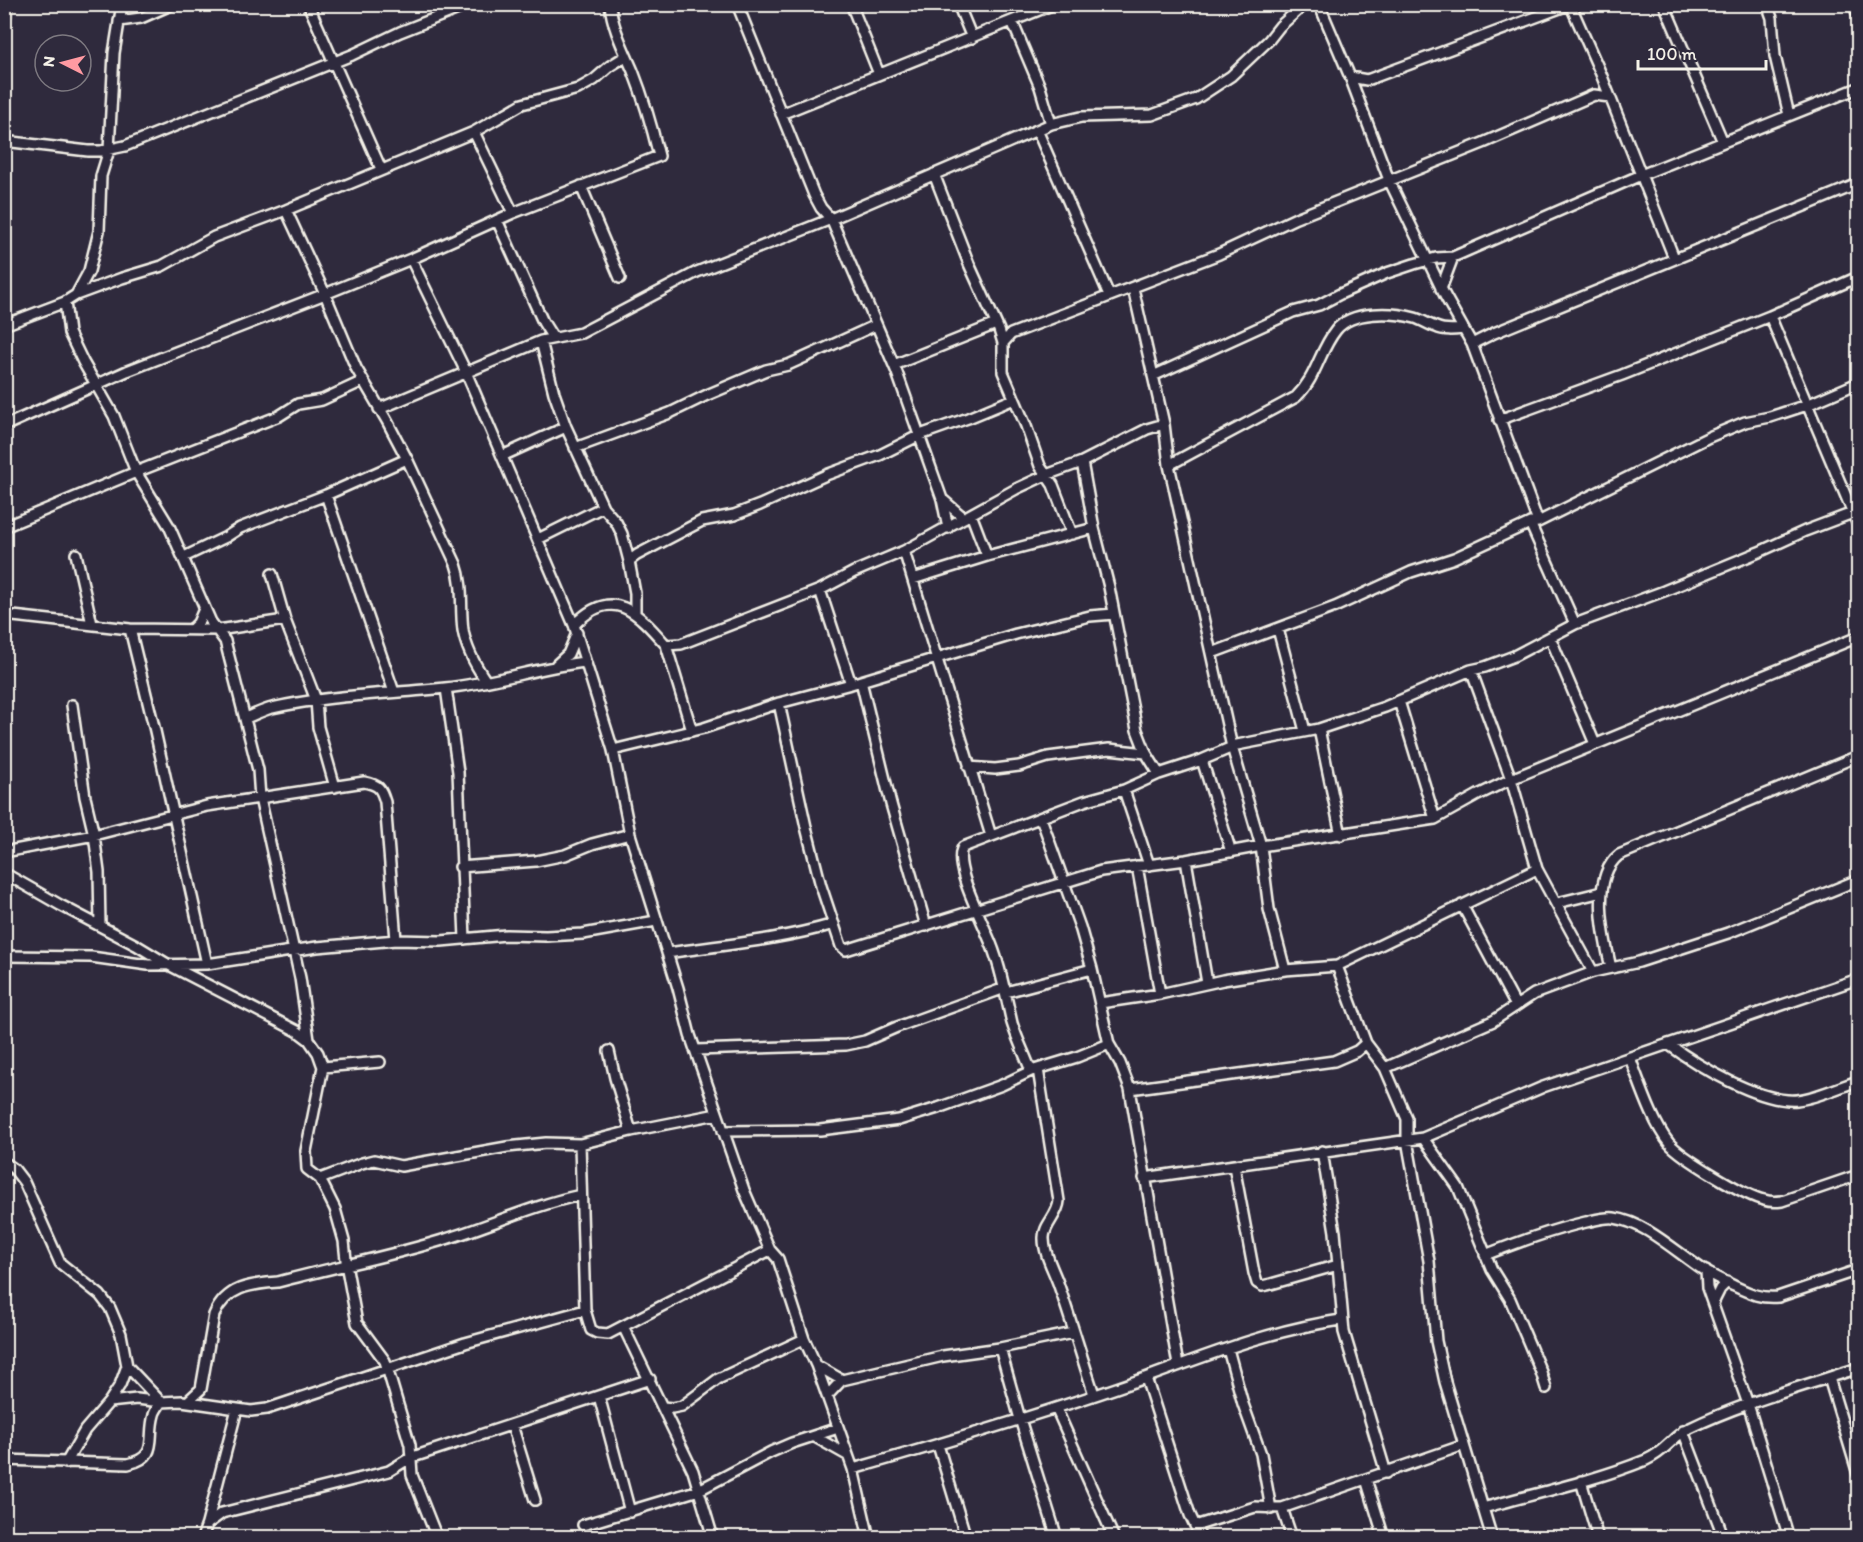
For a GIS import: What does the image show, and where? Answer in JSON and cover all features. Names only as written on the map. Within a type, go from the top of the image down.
[{"type":"street","points":[[4,26],[7,4]]},
{"type":"street","points":[[76,295],[89,271],[99,231],[101,176],[109,150],[114,53],[122,4]]},
{"type":"street","points":[[119,21],[141,18],[173,4]]},
{"type":"street","points":[[308,4],[381,169]]},
{"type":"street","points":[[4,141],[88,151],[109,150],[156,134],[471,4]]},
{"type":"street","points":[[4,426],[95,385],[325,294],[411,259],[513,213],[659,156],[648,110],[610,14],[610,4]]},
{"type":"street","points":[[738,4],[814,195],[821,208],[831,219],[894,365],[942,498],[948,528]]},
{"type":"street","points":[[851,4],[879,74]]},
{"type":"street","points":[[958,4],[972,38]]},
{"type":"street","points":[[781,114],[1054,4]]},
{"type":"street","points":[[379,409],[541,341],[581,333],[697,272],[831,219],[1051,124],[1082,117],[1152,115],[1196,99],[1231,76],[1305,4]]},
{"type":"street","points":[[1319,4],[1357,94],[1389,180],[1442,289],[1472,344],[1534,523],[1575,624]]},
{"type":"street","points":[[1664,4],[1724,142]]},
{"type":"street","points":[[1767,4],[1772,18],[1775,57],[1789,115]]},
{"type":"street","points":[[1854,4],[1858,16]]},
{"type":"street","points":[[1350,77],[1367,80],[1570,5],[1601,74],[1674,258]]},
{"type":"street","points":[[1012,21],[1040,87],[1051,124]]},
{"type":"street","points":[[4,325],[65,302],[76,295],[162,266],[214,237],[286,210],[474,132],[522,104],[578,89],[626,56]]},
{"type":"street","points":[[1594,95],[1601,74]]},
{"type":"street","points":[[1357,94],[1367,80]]},
{"type":"street","points":[[1153,376],[1293,312],[1319,305],[1371,280],[1428,260],[1453,257],[1641,175],[1858,88]]},
{"type":"street","points":[[1003,343],[1011,334],[1219,254],[1296,218],[1594,95],[1610,97]]},
{"type":"street","points":[[1037,130],[1109,295]]},
{"type":"street","points":[[474,132],[513,213]]},
{"type":"street","points":[[934,174],[1003,343],[1002,367],[1014,399],[1046,475],[1053,485],[1072,534]]},
{"type":"street","points":[[1472,344],[1674,258],[1858,184]]},
{"type":"street","points":[[581,186],[620,278]]},
{"type":"street","points":[[286,210],[363,381],[407,459],[461,578],[463,631],[468,651],[486,681]]},
{"type":"street","points":[[497,220],[543,322],[553,338]]},
{"type":"street","points":[[1442,289],[1453,257]]},
{"type":"street","points":[[411,259],[466,372],[575,629],[613,750],[630,834],[678,988],[690,1035],[744,1190],[770,1250],[778,1259],[804,1339],[816,1365],[854,1469],[869,1538]]},
{"type":"street","points":[[1499,420],[1622,375],[1770,316],[1858,277]]},
{"type":"street","points":[[1133,288],[1164,424],[1169,465],[1232,747],[1261,846],[1269,909],[1285,970]]},
{"type":"street","points":[[65,302],[69,333],[95,385],[104,396],[114,416],[136,472],[169,526],[204,609],[225,641],[258,770],[260,798],[300,978],[309,1040]]},
{"type":"street","points":[[1169,465],[1296,397],[1315,373],[1329,340],[1336,330],[1350,319],[1377,315],[1402,316],[1416,318],[1437,328],[1463,329]]},
{"type":"street","points":[[1770,316],[1807,405],[1856,512],[1858,525]]},
{"type":"street","points":[[575,448],[670,413],[707,394],[765,370],[788,365],[876,325]]},
{"type":"street","points":[[894,365],[997,327],[1011,334]]},
{"type":"street","points":[[541,341],[554,393],[566,427],[603,507],[616,522],[622,534],[635,593],[635,614]]},
{"type":"street","points":[[4,527],[279,416],[298,404],[322,400],[363,381]]},
{"type":"street","points":[[1212,653],[1278,630],[1411,572],[1454,558],[1534,523],[1708,437],[1745,422],[1807,405],[1858,383]]},
{"type":"street","points":[[629,561],[702,521],[735,515],[760,506],[826,475],[880,455],[920,435],[1014,399]]},
{"type":"street","points":[[666,645],[681,644],[820,590],[854,572],[904,551],[1046,475],[1082,462],[1147,429],[1164,424]]},
{"type":"street","points":[[502,456],[566,427]]},
{"type":"street","points":[[184,557],[240,528],[326,495],[407,459]]},
{"type":"street","points":[[1082,462],[1137,730],[1146,753],[1159,774]]},
{"type":"street","points":[[326,495],[394,692]]},
{"type":"street","points":[[942,498],[967,516],[987,556]]},
{"type":"street","points":[[538,539],[603,507]]},
{"type":"street","points":[[1094,1394],[1043,1238],[1050,1221],[1055,1216],[1059,1201],[1034,1070],[1013,1024],[988,936],[964,876],[960,852],[963,847],[1084,801],[1124,790],[1159,774],[1232,747],[1252,741],[1319,729],[1385,707],[1471,669],[1485,667],[1514,656],[1575,624],[1664,591],[1805,531],[1856,512]]},
{"type":"street","points":[[912,579],[987,556],[1094,528]]},
{"type":"street","points":[[904,551],[991,836]]},
{"type":"street","points":[[76,554],[92,624]]},
{"type":"street","points":[[272,574],[285,620],[316,699],[318,727],[335,787]]},
{"type":"street","points":[[820,590],[856,682],[926,926]]},
{"type":"street","points":[[621,605],[635,593]]},
{"type":"street","points":[[556,665],[568,654],[575,629],[585,613],[606,605],[621,605],[635,614],[666,645],[692,731]]},
{"type":"street","points":[[192,629],[198,623],[204,609]]},
{"type":"street","points":[[613,750],[692,731],[1016,634],[1090,616],[1114,614]]},
{"type":"street","points":[[4,615],[130,629],[218,630],[285,620]]},
{"type":"street","points":[[130,629],[207,964]]},
{"type":"street","points":[[1278,630],[1305,731]]},
{"type":"street","points":[[1550,637],[1595,744]]},
{"type":"street","points":[[780,703],[821,886],[841,946],[846,950],[1101,871],[1186,860],[1435,819],[1511,779],[1858,637]]},
{"type":"street","points":[[672,663],[681,644]]},
{"type":"street","points":[[246,718],[269,709],[316,699],[446,688],[556,665],[585,662]]},
{"type":"street","points":[[1471,669],[1511,779],[1537,869],[1593,972]]},
{"type":"street","points":[[446,688],[458,772],[460,867],[465,939]]},
{"type":"street","points":[[1399,701],[1435,819]]},
{"type":"street","points":[[72,705],[85,798],[94,835],[99,872],[100,926]]},
{"type":"street","points":[[1319,729],[1341,835]]},
{"type":"street","points":[[969,767],[994,769],[1020,766],[1048,757],[1109,749],[1146,753]]},
{"type":"street","points":[[1611,968],[1602,920],[1602,892],[1612,861],[1619,855],[1858,756]]},
{"type":"street","points":[[1202,760],[1231,852]]},
{"type":"street","points":[[4,852],[94,835],[207,806],[364,782],[376,784],[381,788],[385,802],[396,940]]},
{"type":"street","points":[[1124,790],[1149,865]]},
{"type":"street","points":[[1041,818],[1065,882],[1092,969],[1109,1044],[1120,1063],[1130,1089],[1178,1365]]},
{"type":"street","points":[[460,867],[536,861],[565,855],[592,844],[630,834]]},
{"type":"street","points":[[1186,860],[1207,983]]},
{"type":"street","points":[[1137,866],[1160,994]]},
{"type":"street","points":[[1100,1004],[1285,970],[1337,966],[1537,869]]},
{"type":"street","points":[[4,873],[169,965],[297,1031],[309,1040],[318,1053],[323,1067],[306,1162],[307,1169],[320,1179],[335,1209],[344,1241],[357,1323],[380,1353],[387,1368],[410,1445],[412,1476],[437,1538]]},
{"type":"street","points":[[1385,1068],[1493,1021],[1534,994],[1593,972],[1639,962],[1728,933],[1858,880]]},
{"type":"street","points":[[1557,903],[1602,892]]},
{"type":"street","points":[[1462,905],[1516,1006]]},
{"type":"street","points":[[4,956],[91,957],[115,962],[169,965],[207,964],[294,950],[396,940],[441,942],[506,935],[583,934],[656,921]]},
{"type":"street","points":[[667,953],[757,940],[834,924]]},
{"type":"street","points":[[1337,966],[1365,1043],[1385,1068],[1407,1119],[1407,1140],[1429,1261],[1436,1341],[1445,1382],[1492,1538]]},
{"type":"street","points":[[696,1050],[846,1045],[882,1035],[897,1027],[1005,990],[1092,969]]},
{"type":"street","points":[[1144,1178],[1423,1138],[1543,1087],[1858,979]]},
{"type":"street","points":[[1130,1089],[1334,1061],[1357,1051],[1365,1043]]},
{"type":"street","points":[[723,1131],[820,1130],[899,1120],[938,1108],[1034,1070],[1077,1057],[1109,1044]]},
{"type":"street","points":[[1668,1044],[1698,1064],[1736,1084],[1776,1099],[1799,1100],[1858,1081]]},
{"type":"street","points":[[609,1051],[631,1131]]},
{"type":"street","points":[[1630,1058],[1650,1108],[1668,1142],[1717,1177],[1754,1196],[1775,1203],[1858,1175]]},
{"type":"street","points":[[323,1067],[380,1062]]},
{"type":"street","points":[[320,1179],[374,1160],[401,1166],[507,1147],[546,1143],[580,1144],[717,1114]]},
{"type":"street","points":[[1423,1138],[1458,1187],[1485,1255],[1510,1299],[1546,1388]]},
{"type":"street","points":[[580,1144],[585,1310],[591,1330],[597,1334],[608,1334],[770,1250]]},
{"type":"street","points":[[1322,1152],[1335,1232],[1341,1320],[1386,1473]]},
{"type":"street","points":[[4,1162],[14,1169],[24,1182],[60,1263],[100,1295],[110,1308],[121,1334],[127,1366],[120,1385],[110,1402],[85,1430],[66,1463]]},
{"type":"street","points":[[1234,1166],[1257,1283],[1262,1286],[1338,1265]]},
{"type":"street","points":[[188,1401],[201,1389],[217,1307],[231,1293],[252,1284],[278,1281],[443,1240],[524,1210],[581,1195]]},
{"type":"street","points":[[1485,1255],[1533,1236],[1568,1226],[1615,1218],[1631,1222],[1706,1271],[1756,1296],[1778,1297],[1858,1270]]},
{"type":"street","points":[[1706,1271],[1705,1280],[1748,1404],[1789,1538]]},
{"type":"street","points":[[1713,1303],[1720,1289],[1727,1282]]},
{"type":"street","points":[[110,1402],[137,1399],[161,1402],[188,1401],[251,1411],[267,1409],[465,1343],[585,1310]]},
{"type":"street","points":[[854,1469],[1056,1408],[1253,1339],[1341,1320]]},
{"type":"street","points":[[623,1326],[693,1471],[713,1538]]},
{"type":"street","points":[[827,1396],[842,1380],[943,1356],[1000,1348],[1073,1333]]},
{"type":"street","points":[[663,1407],[682,1406],[718,1379],[804,1339]]},
{"type":"street","points":[[1000,1348],[1057,1538]]},
{"type":"street","points":[[1228,1348],[1243,1404],[1261,1454],[1271,1509]]},
{"type":"street","points":[[816,1365],[842,1380]]},
{"type":"street","points":[[127,1366],[161,1402]]},
{"type":"street","points":[[1483,1508],[1646,1460],[1664,1451],[1683,1431],[1748,1404],[1858,1368]]},
{"type":"street","points":[[1146,1378],[1169,1455],[1201,1538]]},
{"type":"street","points":[[1829,1378],[1856,1460],[1858,1474]]},
{"type":"street","points":[[207,1524],[222,1513],[389,1471],[410,1458],[650,1379]]},
{"type":"street","points":[[201,1389],[210,1405]]},
{"type":"street","points":[[599,1396],[630,1512]]},
{"type":"street","points":[[4,1460],[128,1464],[141,1460],[150,1451],[154,1412],[161,1402]]},
{"type":"street","points":[[202,1538],[237,1408]]},
{"type":"street","points":[[1056,1408],[1114,1538]]},
{"type":"street","points":[[512,1425],[535,1500]]},
{"type":"street","points":[[583,1525],[699,1490],[771,1452],[838,1428]]},
{"type":"street","points":[[1683,1431],[1724,1538]]},
{"type":"street","points":[[815,1437],[847,1455]]},
{"type":"street","points":[[938,1445],[966,1538]]},
{"type":"street","points":[[1195,1526],[1256,1507],[1282,1508],[1464,1445]]},
{"type":"street","points":[[1366,1479],[1384,1538]]},
{"type":"street","points":[[1581,1481],[1598,1538]]},
{"type":"street","points":[[1282,1508],[1292,1538]]}]
